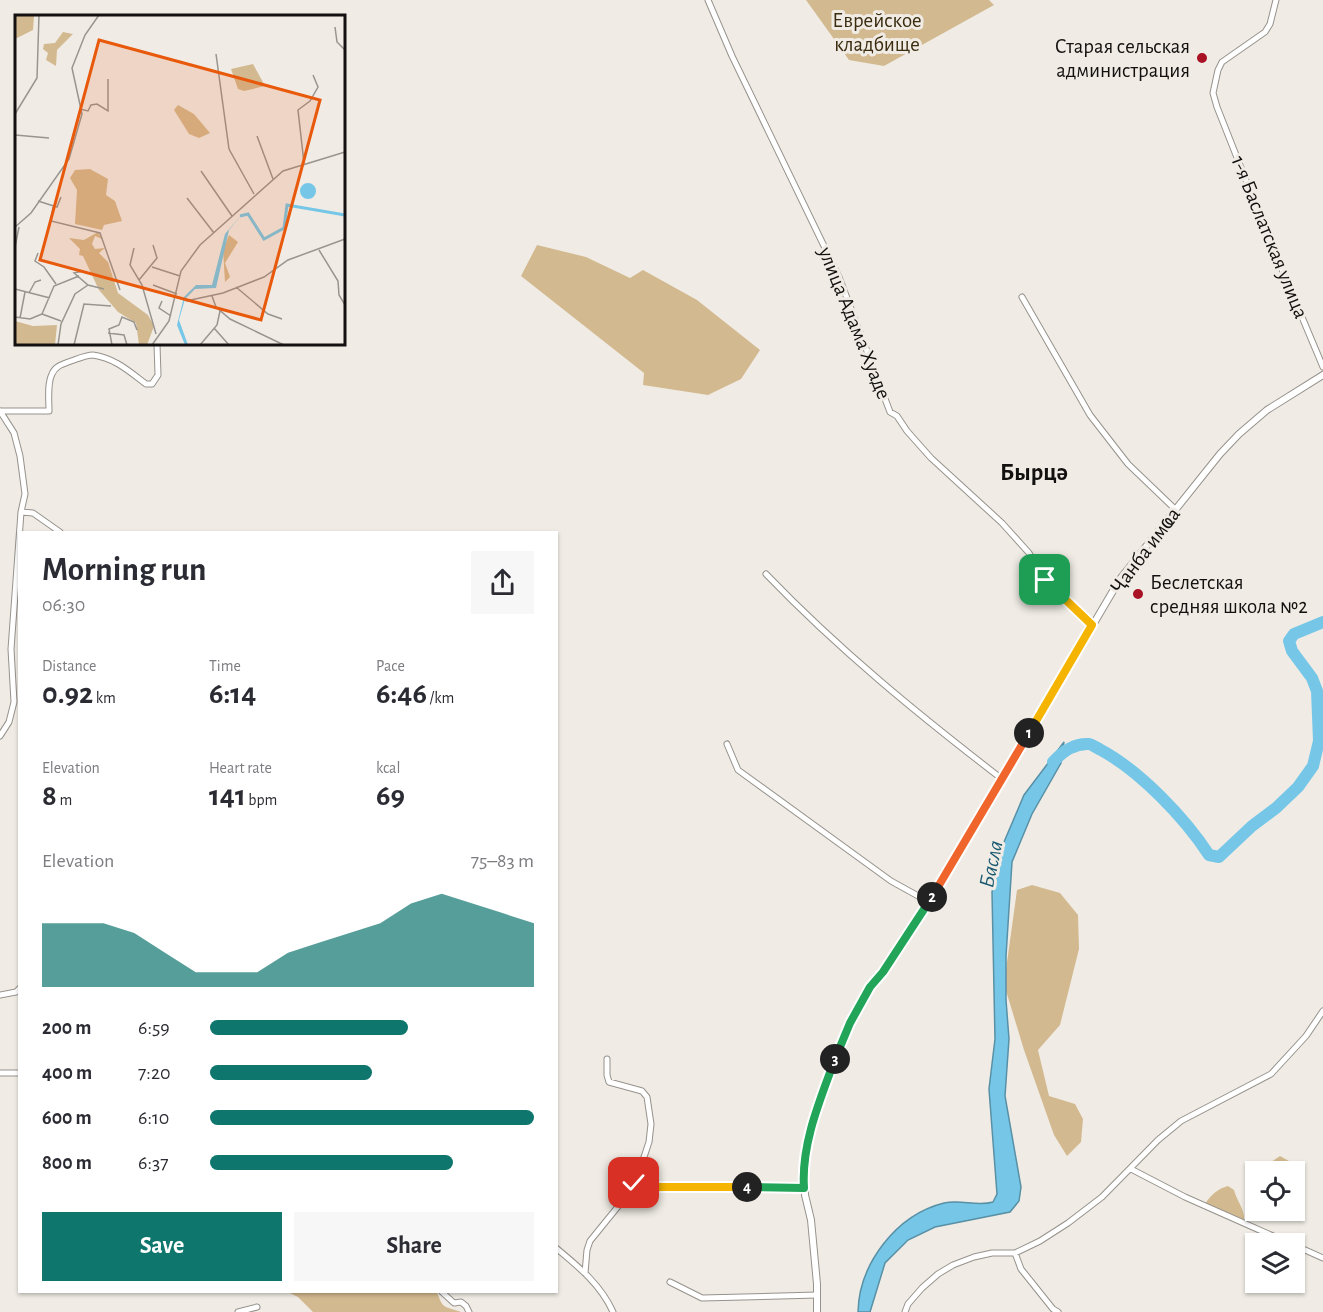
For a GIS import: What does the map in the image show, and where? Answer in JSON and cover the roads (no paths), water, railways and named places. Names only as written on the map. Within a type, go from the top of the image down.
[{"type":"street","name":"улица Адама Хуаде","points":[[708,0],[732,56],[823,243],[890,412],[897,416],[931,458],[1002,523],[1029,553],[1045,580],[1092,625]]},
{"type":"street","name":"1-я Баслатская улица","points":[[1276,0],[1270,24],[1264,32],[1222,62],[1213,93],[1257,209],[1323,367]]},
{"type":"street","points":[[1022,297],[1090,415],[1128,464],[1175,509]]},
{"type":"street","points":[[0,411],[49,411],[49,388],[54,369],[60,364],[87,356],[93,355],[116,363],[146,384],[152,384],[158,375],[157,345]]},
{"type":"street","name":"Ҷанба имҩа","points":[[817,1312],[817,1284],[811,1220],[804,1188],[804,1161],[813,1125],[850,1023],[870,987],[883,972],[929,902],[1120,579],[1220,454],[1253,421],[1289,395],[1323,375]]},
{"type":"street","points":[[0,411],[14,433],[20,456],[25,494],[20,531]]},
{"type":"street","points":[[21,512],[33,513],[59,531]]},
{"type":"street","points":[[0,736],[9,722],[14,702],[11,649],[18,553]]},
{"type":"street","points":[[766,574],[797,607],[871,675],[1002,779]]},
{"type":"street","points":[[727,744],[738,770],[891,881],[929,902]]},
{"type":"street","points":[[0,995],[18,990]]},
{"type":"street","points":[[905,1312],[908,1304],[922,1288],[953,1265],[992,1253],[1015,1252],[1040,1241],[1068,1223],[1102,1197],[1158,1140],[1182,1121],[1271,1074],[1306,1036],[1323,1011]]},
{"type":"street","points":[[585,1273],[590,1241],[629,1193],[649,1142],[651,1125],[647,1097],[642,1091],[609,1082],[607,1059]]},
{"type":"street","points":[[0,1073],[18,1073]]},
{"type":"street","points":[[1131,1169],[1185,1197],[1268,1233]]},
{"type":"street","points":[[634,1183],[653,1187],[804,1188]]},
{"type":"street","points":[[1305,1249],[1323,1257]]},
{"type":"street","points":[[558,1250],[585,1273],[607,1299],[613,1312]]},
{"type":"street","points":[[1015,1252],[1022,1269],[1053,1309],[1058,1312]]},
{"type":"street","points":[[670,1282],[702,1298],[817,1295]]},
{"type":"street","points":[[443,1293],[454,1303],[461,1302],[469,1312]]},
{"type":"street","points":[[238,1312],[257,1307]]},
{"type":"water","points":[[1064,742],[1061,763],[1032,814],[1012,862],[1006,956],[1009,1039],[1005,1096],[1021,1187],[1019,1201],[1010,1212],[935,1227],[908,1240],[885,1263],[870,1312],[858,1312],[865,1276],[873,1260],[883,1244],[910,1218],[944,1203],[993,1202],[997,1194],[989,1089],[995,1039],[992,892],[1004,842],[1024,795]]},
{"type":"waterway","name":"Басла","points":[[1053,762],[1064,752],[1078,745],[1089,744],[1101,750],[1131,770],[1161,796],[1209,855],[1219,857],[1298,787],[1313,766],[1319,741],[1317,691],[1312,678],[1292,651],[1289,641],[1294,634],[1323,622]]},
{"type":"place","name":"Старая сельская администрация","points":[[1202,58]]},
{"type":"place","name":"Беслетская средняя школа №2","points":[[1138,594]]},
{"type":"district","name":"Бырцә","points":[[1034,472]]},
{"type":"park label","name":"Еврейское кладбище","points":[[877,32]]}]
